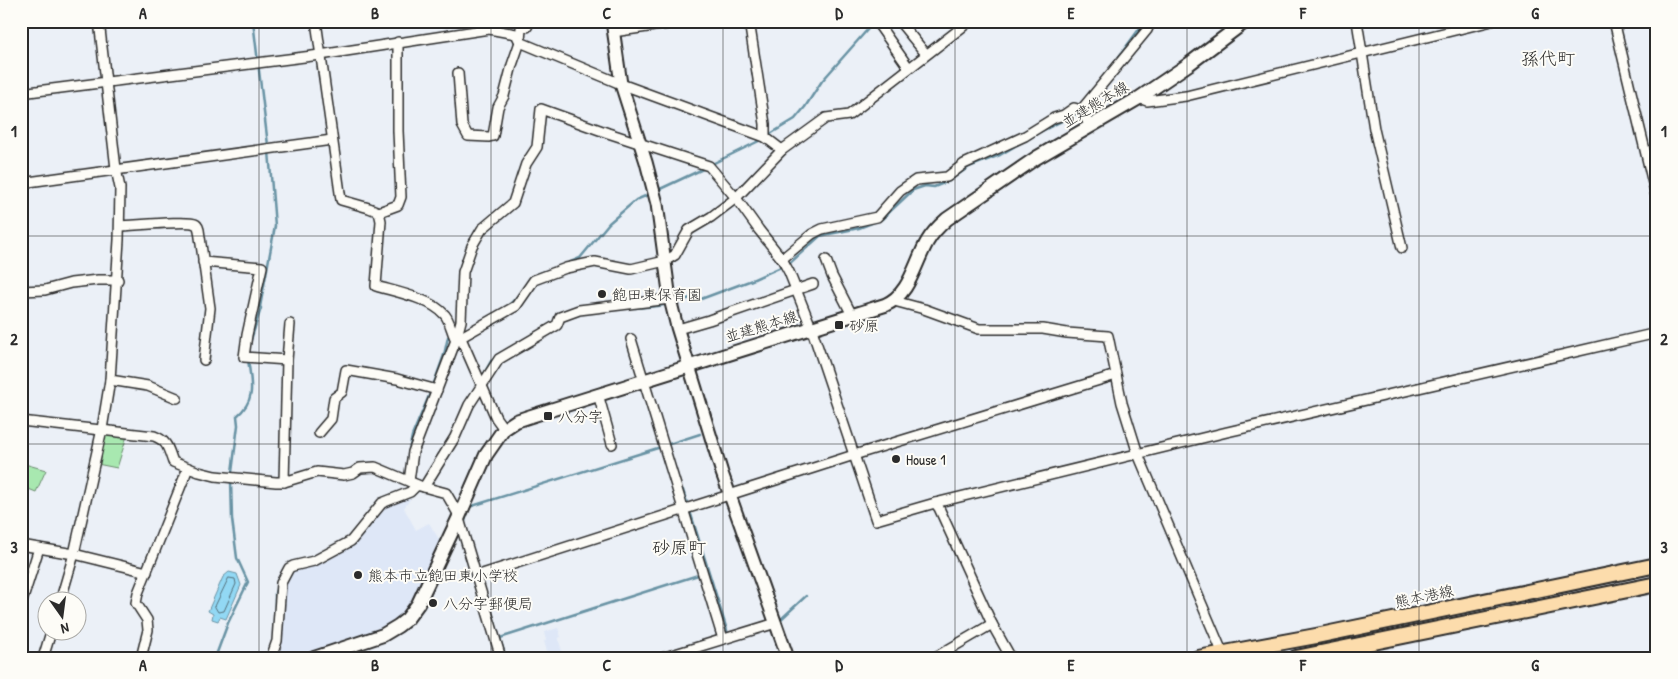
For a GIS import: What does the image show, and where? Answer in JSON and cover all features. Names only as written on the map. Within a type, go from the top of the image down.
[{"type":"main road","name":"並建熊本線","points":[[314,658],[383,635],[407,619],[418,604],[486,454],[504,429],[516,421],[598,394],[894,301],[906,287],[926,243],[947,218],[1024,166],[1139,98],[1246,21]]},
{"type":"main road","name":"熊本港線","points":[[1198,658],[1223,656],[1657,565]]},
{"type":"main road","points":[[1296,658],[1657,584]]},
{"type":"main road","points":[[1484,600],[1488,620]]},
{"type":"street","points":[[63,592],[74,554],[102,430],[110,380],[118,280],[120,188],[116,169],[99,21]]},
{"type":"street","points":[[316,21],[341,200],[379,212],[394,208],[398,205],[401,197],[398,140],[398,42]]},
{"type":"street","points":[[458,73],[462,125],[468,136],[493,136],[498,107],[504,96],[520,42],[521,28],[527,27],[530,21]]},
{"type":"street","points":[[689,21],[613,26],[621,84],[657,204],[670,299],[678,329],[731,495],[788,658]]},
{"type":"street","points":[[749,21],[765,124],[765,137]]},
{"type":"street","points":[[876,21],[908,68]]},
{"type":"street","points":[[899,21],[926,54]]},
{"type":"street","points":[[458,338],[516,306],[534,280],[566,268],[595,262],[631,269],[666,261],[675,255],[689,230],[711,217],[736,198],[782,150],[826,118],[849,115],[970,21]]},
{"type":"street","points":[[1081,110],[1152,21]]},
{"type":"street","points":[[1357,21],[1374,129],[1402,248]]},
{"type":"street","points":[[1139,98],[1147,101],[1186,96],[1492,21]]},
{"type":"street","points":[[1614,21],[1657,200]]},
{"type":"street","points":[[21,93],[320,55],[488,25],[516,34],[520,42],[621,84],[765,137],[782,150]]},
{"type":"street","points":[[782,259],[812,234],[822,229],[877,217],[900,191],[916,180],[947,177],[964,164],[1025,136],[1074,108],[1081,110],[1090,126]]},
{"type":"street","points":[[417,484],[413,452],[458,338],[461,321],[463,272],[472,246],[482,229],[513,203],[526,164],[537,147],[541,109],[709,166],[736,198],[782,259],[796,290],[811,327],[876,520],[935,503],[1227,432],[1657,333]]},
{"type":"street","points":[[21,183],[332,140]]},
{"type":"street","points":[[379,212],[381,221],[376,286],[420,300],[433,306],[445,315],[482,385],[496,418],[504,429]]},
{"type":"street","points":[[120,226],[194,223],[197,225],[210,308],[204,360]]},
{"type":"street","points":[[826,260],[852,315]]},
{"type":"street","points":[[203,262],[262,267],[244,356],[288,360]]},
{"type":"street","points":[[21,291],[45,290],[71,283],[118,280]]},
{"type":"street","points":[[678,329],[814,284]]},
{"type":"street","points":[[272,658],[277,641],[281,583],[289,568],[314,561],[351,541],[382,503],[410,492],[456,437],[469,405],[499,359],[557,324],[560,317],[579,310],[670,299]]},
{"type":"street","points":[[894,301],[924,309],[980,329],[1043,329],[1108,336],[1122,403],[1138,454],[1223,656]]},
{"type":"street","points":[[284,482],[290,324]]},
{"type":"street","points":[[631,339],[723,639]]},
{"type":"street","points":[[319,433],[331,420],[334,398],[342,392],[346,370],[437,390]]},
{"type":"street","points":[[476,576],[1116,374]]},
{"type":"street","points":[[110,380],[148,386],[177,398]]},
{"type":"street","points":[[598,394],[612,444]]},
{"type":"street","points":[[21,421],[154,436],[162,439],[173,462],[215,476],[284,482],[318,472],[344,475],[353,473],[360,468],[375,468],[446,493],[452,502],[458,519],[501,658]]},
{"type":"street","points":[[141,658],[148,630],[147,620],[136,603],[138,593],[188,468]]},
{"type":"street","points":[[935,503],[992,624],[1011,658]]},
{"type":"street","points":[[21,545],[74,554],[147,572]]},
{"type":"street","points":[[21,605],[38,548]]},
{"type":"street","points":[[662,658],[776,623]]},
{"type":"street","points":[[934,658],[992,624]]},
{"type":"street","points":[[43,658],[48,642]]},
{"type":"shaded area","name":"熊本市立飽田東小学校","points":[[418,488],[404,508],[416,530],[429,523],[442,544],[409,610],[380,631],[300,658],[276,658],[282,633],[282,603],[286,579],[294,568],[316,565],[342,551],[381,508]]},
{"type":"shaded area","points":[[558,628],[561,637],[558,638],[564,658],[549,658],[544,641],[546,641],[544,632]]},
{"type":"green space","points":[[104,432],[127,436],[117,468],[97,464]]},
{"type":"green space","points":[[21,463],[46,470],[36,492],[21,486]]},
{"type":"water","points":[[229,572],[237,574],[241,585],[226,619],[220,617],[218,621],[212,619],[213,614],[208,611],[223,577]]},
{"type":"waterway","points":[[253,21],[268,145]]},
{"type":"waterway","points":[[767,136],[795,119],[822,81],[868,29],[871,21]]},
{"type":"waterway","points":[[1115,62],[1145,21]]},
{"type":"waterway","points":[[1040,132],[1076,114],[1078,110]]},
{"type":"waterway","points":[[712,164],[763,139]]},
{"type":"waterway","points":[[674,302],[691,298],[701,299],[752,280],[790,263],[820,236],[859,228],[882,219],[913,190],[925,186],[934,187],[949,181],[969,167],[1000,155],[1022,142]]},
{"type":"waterway","points":[[249,346],[261,308],[275,226],[269,151]]},
{"type":"waterway","points":[[658,190],[705,168]]},
{"type":"waterway","points":[[566,264],[580,258],[609,223],[636,200],[650,194]]},
{"type":"waterway","points":[[538,274],[549,270]]},
{"type":"waterway","points":[[509,305],[519,295]]},
{"type":"waterway","points":[[635,308],[669,304]]},
{"type":"waterway","points":[[559,322],[582,313]]},
{"type":"waterway","points":[[433,386],[448,337],[451,336]]},
{"type":"waterway","points":[[481,379],[491,361],[496,358]]},
{"type":"waterway","points":[[215,658],[228,623],[248,582],[237,558],[232,519],[231,480],[238,425],[237,416],[248,403],[251,390],[248,359]]},
{"type":"waterway","points":[[409,451],[412,436],[431,391]]},
{"type":"waterway","points":[[666,445],[700,434]]},
{"type":"waterway","points":[[464,525],[469,507],[661,447]]},
{"type":"waterway","points":[[683,490],[688,506]]},
{"type":"waterway","points":[[690,511],[727,635]]},
{"type":"waterway","points":[[69,586],[77,560]]},
{"type":"waterway","points":[[500,638],[698,575]]},
{"type":"waterway","points":[[275,609],[277,587]]},
{"type":"waterway","points":[[779,621],[806,596]]},
{"type":"waterway","points":[[489,604],[506,658]]},
{"type":"place","name":"飽田東保育園","points":[[602,294]]},
{"type":"place","name":"砂原","points":[[839,325]]},
{"type":"place","name":"八分字","points":[[548,416]]},
{"type":"place","name":"House 1","points":[[896,459]]},
{"type":"place","name":"熊本市立飽田東小学校","points":[[358,575]]},
{"type":"place","name":"八分字郵便局","points":[[433,603]]},
{"type":"district","name":"孫代町","points":[[1548,58]]},
{"type":"district","name":"砂原町","points":[[679,547]]}]
